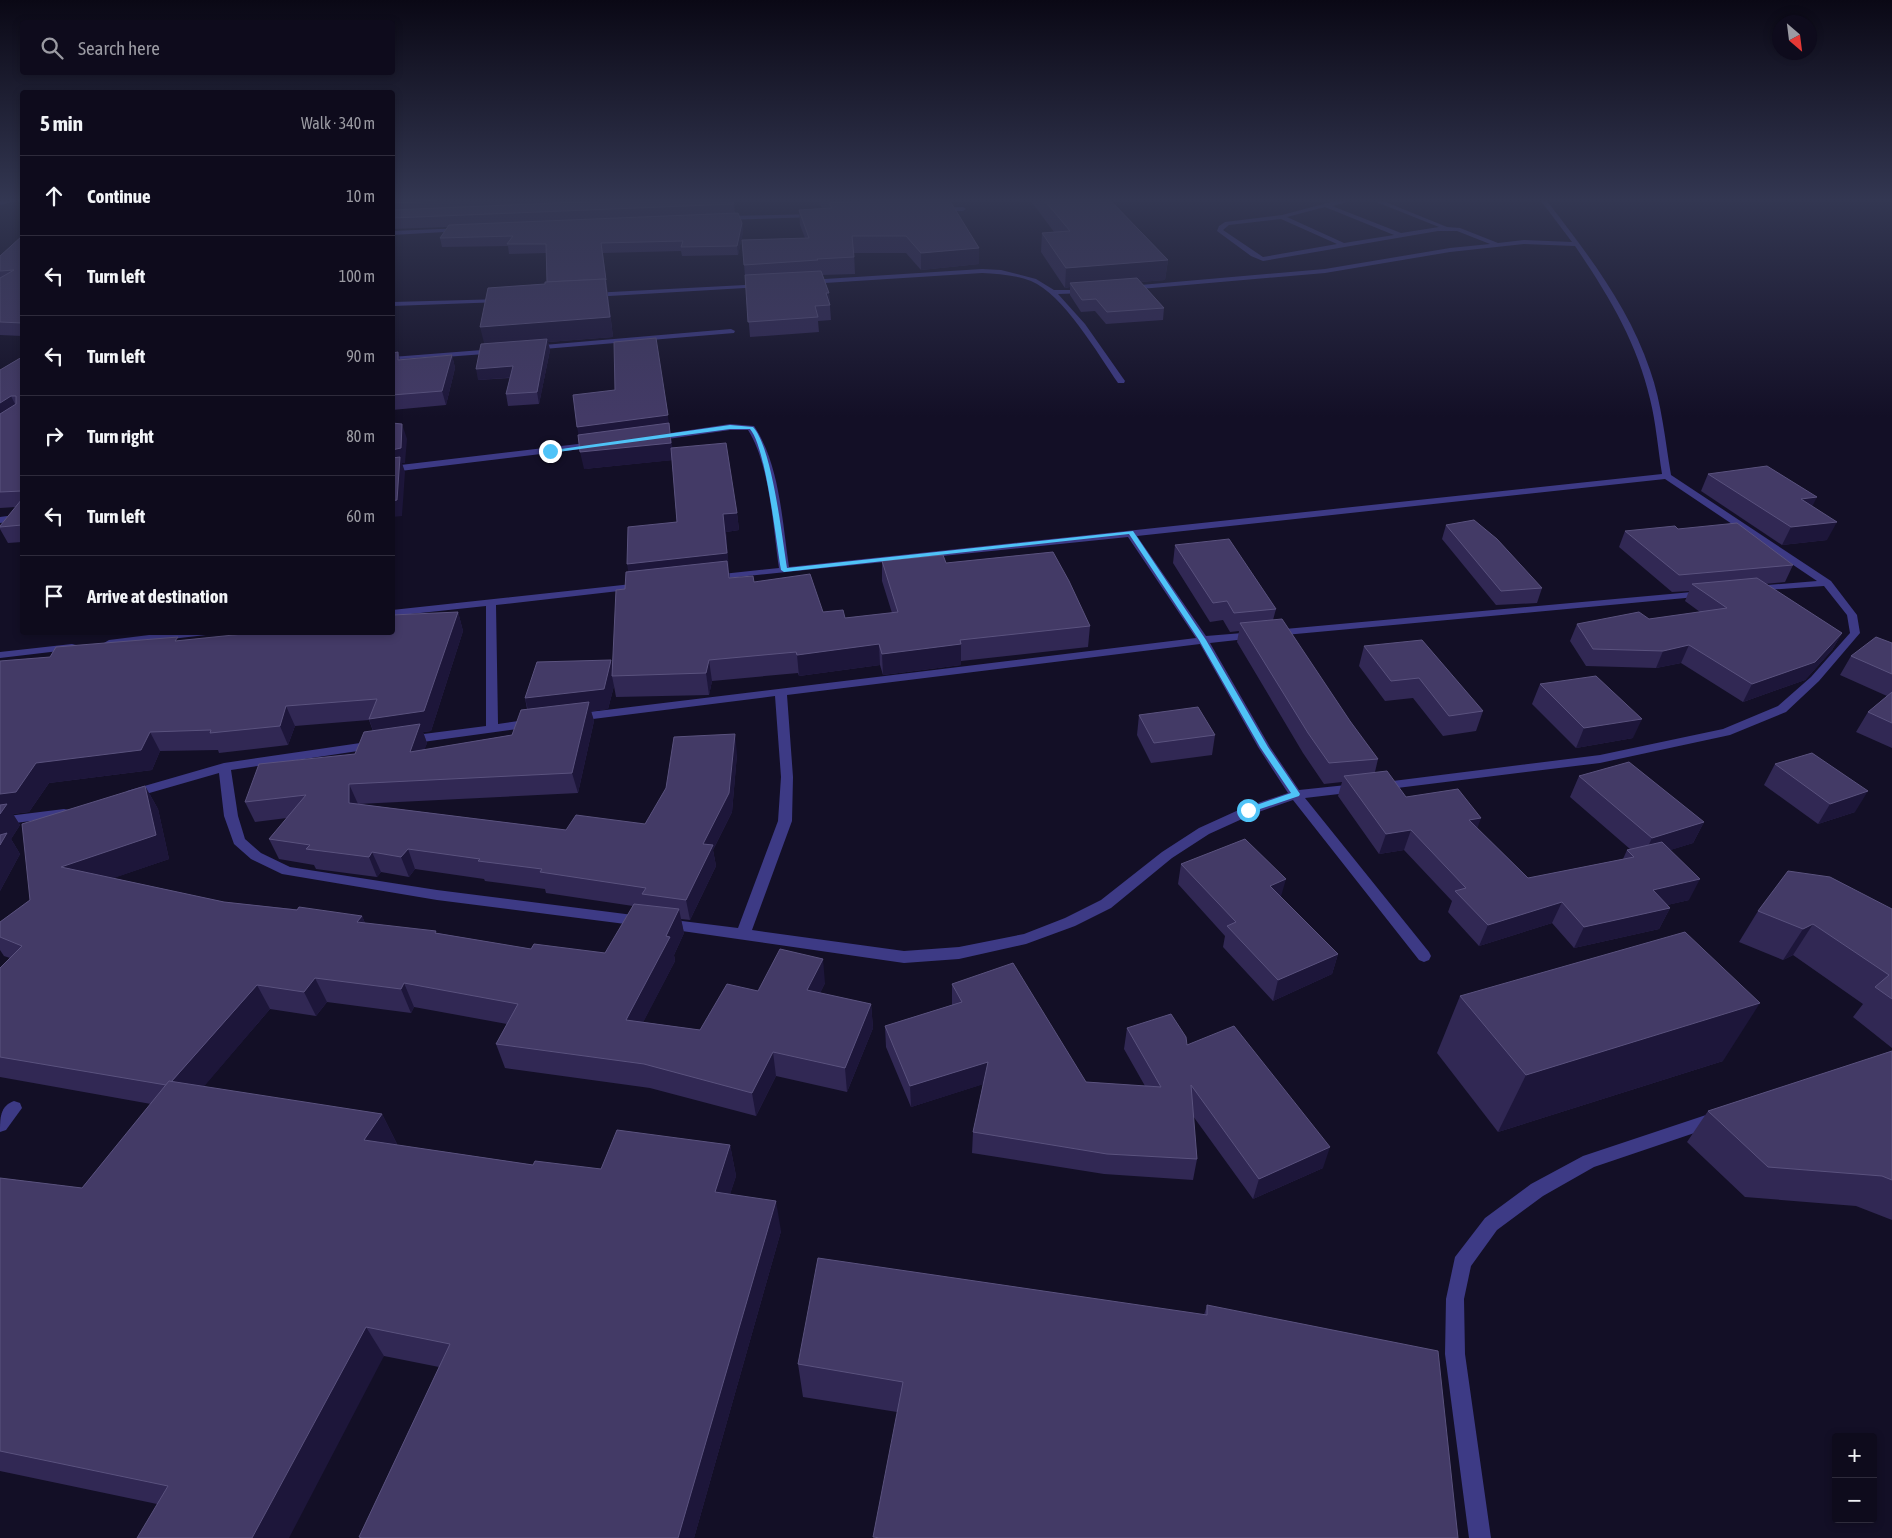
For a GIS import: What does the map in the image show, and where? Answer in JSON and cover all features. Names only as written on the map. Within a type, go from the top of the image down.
[{"type":"street","points":[[801,283],[955,273]]},
{"type":"street","points":[[1004,273],[1034,280],[1053,292],[1082,326],[1120,381]]},
{"type":"street","points":[[1124,288],[1304,273]]},
{"type":"street","points":[[1596,273],[1632,335],[1652,389],[1667,476]]},
{"type":"street","points":[[583,296],[771,285]]},
{"type":"street","points":[[1053,292],[1098,290]]},
{"type":"street","points":[[395,304],[514,300]]},
{"type":"street","points":[[520,349],[732,331]]},
{"type":"street","points":[[395,359],[501,351]]},
{"type":"street","points":[[648,438],[730,427],[751,428],[761,442],[766,462],[784,570]]},
{"type":"street","points":[[395,469],[609,444]]},
{"type":"street","points":[[224,767],[231,816],[240,841],[256,856],[287,871],[437,895],[743,934],[904,958],[959,953],[1026,939],[1070,922],[1106,904],[1167,855],[1204,831],[1248,810],[1296,794],[1443,780],[1600,759],[1726,732],[1782,709],[1815,679],[1855,633],[1852,615],[1827,582],[1667,476],[706,578]]},
{"type":"street","points":[[0,520],[20,517]]},
{"type":"street","points":[[1130,532],[1203,640],[1264,747],[1296,794],[1424,956]]},
{"type":"street","points":[[1748,590],[1827,582]]},
{"type":"street","points":[[395,612],[647,585]]},
{"type":"street","points":[[560,720],[1203,640],[1708,593]]},
{"type":"street","points":[[491,602],[492,728]]},
{"type":"street","points":[[0,654],[180,635]]},
{"type":"street","points":[[743,934],[785,821],[787,777],[781,692]]},
{"type":"street","points":[[119,798],[224,767],[540,722]]},
{"type":"street","points":[[0,821],[54,815],[73,810]]},
{"type":"street","points":[[0,1125],[14,1108]]},
{"type":"street","points":[[1480,1538],[1455,1354],[1455,1298],[1462,1264],[1492,1224],[1537,1190],[1589,1161],[1735,1112]]},
{"type":"building","points":[[9,273],[20,273],[20,323],[0,322],[0,278]]},
{"type":"building","points":[[547,273],[605,273],[606,280],[605,279],[547,282]]},
{"type":"building","points":[[822,273],[829,293],[826,293],[830,305],[815,306],[818,317],[748,322],[745,275]]},
{"type":"building","points":[[1137,278],[1164,308],[1107,312],[1096,299],[1082,300],[1070,283]]},
{"type":"building","points":[[605,279],[610,317],[480,327],[488,288],[545,284],[545,282]]},
{"type":"building","points":[[656,338],[668,415],[577,427],[573,395],[615,390],[614,342]]},
{"type":"building","points":[[547,339],[537,392],[506,394],[513,366],[476,369],[481,344]]},
{"type":"building","points":[[395,352],[398,352],[398,360],[452,355],[442,391],[395,395]]},
{"type":"building","points":[[20,358],[20,491],[0,492],[0,414],[16,404],[16,396],[11,396],[0,403],[0,370]]},
{"type":"building","points":[[395,423],[402,424],[401,448],[395,449]]},
{"type":"building","points":[[669,423],[671,443],[580,452],[578,435]]},
{"type":"building","points":[[726,443],[737,513],[723,514],[727,553],[627,564],[628,527],[677,522],[671,448]]},
{"type":"building","points":[[400,457],[397,500],[395,500],[395,458]]},
{"type":"building","points":[[1767,466],[1817,497],[1801,499],[1837,522],[1791,527],[1708,474]]},
{"type":"building","points":[[20,501],[20,525],[0,526]]},
{"type":"building","points":[[1474,520],[1497,539],[1542,588],[1501,591],[1446,525]]},
{"type":"building","points":[[1737,523],[1793,565],[1679,575],[1625,531],[1675,526],[1678,529]]},
{"type":"building","points":[[1229,539],[1276,609],[1234,613],[1227,601],[1213,603],[1175,545]]},
{"type":"building","points":[[1053,552],[1090,626],[960,640],[961,644],[882,654],[879,644],[797,655],[796,652],[709,660],[706,673],[612,676],[616,590],[625,589],[626,572],[727,561],[729,578],[753,576],[754,582],[810,574],[823,612],[843,610],[845,618],[898,612],[882,561],[943,555],[946,563]]},
{"type":"building","points":[[1757,578],[1842,633],[1815,662],[1752,684],[1689,645],[1663,651],[1593,649],[1577,624],[1639,612],[1649,619],[1727,608],[1692,584]]},
{"type":"building","points":[[458,612],[424,711],[369,719],[377,699],[286,706],[280,726],[210,733],[211,730],[150,732],[141,750],[36,763],[16,792],[0,794],[0,661],[50,657],[56,647],[178,637],[175,641],[234,635],[395,635],[395,615]]},
{"type":"building","points":[[1282,619],[1350,721],[1378,759],[1329,763],[1308,733],[1240,623]]},
{"type":"building","points":[[1876,637],[1892,643],[1892,674],[1851,656]]},
{"type":"building","points":[[1422,640],[1483,711],[1449,716],[1419,678],[1391,681],[1364,646]]},
{"type":"building","points":[[611,660],[604,689],[525,698],[537,662]]},
{"type":"building","points":[[1596,676],[1642,719],[1584,728],[1540,684]]},
{"type":"building","points":[[1892,692],[1892,723],[1868,712]]},
{"type":"building","points":[[589,702],[572,773],[349,784],[349,803],[566,830],[576,815],[645,824],[666,788],[674,737],[735,734],[729,793],[703,844],[713,845],[686,900],[642,894],[646,888],[540,872],[542,869],[478,861],[480,859],[408,849],[401,857],[372,852],[369,857],[306,849],[310,845],[269,839],[306,795],[245,802],[259,764],[355,754],[364,732],[420,724],[410,752],[512,735],[521,710]]},
{"type":"building","points":[[1198,707],[1215,735],[1154,743],[1139,715]]},
{"type":"building","points":[[1812,753],[1868,791],[1830,804],[1775,764]]},
{"type":"building","points":[[1629,762],[1704,822],[1652,838],[1579,776]]},
{"type":"building","points":[[1387,771],[1406,797],[1458,789],[1481,818],[1469,820],[1528,878],[1634,857],[1627,850],[1662,842],[1700,879],[1653,890],[1670,908],[1584,927],[1562,902],[1488,925],[1455,891],[1466,888],[1411,830],[1386,834],[1344,776]]},
{"type":"building","points":[[145,786],[156,835],[61,867],[224,902],[297,910],[299,907],[362,916],[357,922],[436,931],[435,933],[531,949],[534,944],[605,953],[634,904],[679,909],[666,936],[670,937],[626,1020],[700,1030],[727,984],[758,991],[780,949],[823,959],[807,990],[871,1004],[845,1068],[773,1052],[752,1093],[644,1064],[496,1044],[518,1004],[404,983],[401,989],[315,978],[304,992],[257,985],[171,1082],[169,1081],[166,1085],[0,1057],[0,968],[22,946],[0,937],[0,922],[30,900],[22,824]]},
{"type":"building","points":[[7,804],[0,814],[0,805]]},
{"type":"building","points":[[7,833],[0,845],[0,835]]},
{"type":"building","points":[[1245,839],[1286,879],[1270,886],[1338,954],[1278,980],[1227,926],[1236,922],[1181,864]]},
{"type":"building","points":[[1788,871],[1830,877],[1892,909],[1892,999],[1875,987],[1889,975],[1813,924],[1803,929],[1758,911]]},
{"type":"building","points":[[1685,932],[1760,1003],[1526,1075],[1460,996]]},
{"type":"building","points":[[1013,963],[1086,1082],[1161,1087],[1127,1028],[1171,1014],[1186,1037],[1187,1045],[1234,1026],[1330,1147],[1259,1179],[1191,1085],[1197,1159],[1107,1154],[973,1132],[988,1062],[910,1086],[885,1026],[962,1002],[952,984]]},
{"type":"building","points":[[1892,1051],[1892,1180],[1882,1176],[1768,1167],[1708,1111]]},
{"type":"building","points":[[169,1081],[382,1114],[364,1140],[533,1165],[535,1161],[601,1169],[617,1130],[730,1145],[715,1192],[776,1201],[678,1538],[359,1537],[450,1344],[366,1327],[252,1538],[137,1538],[168,1486],[0,1451],[0,1178],[82,1188]]},
{"type":"building","points":[[818,1258],[1207,1315],[1207,1305],[1438,1351],[1458,1538],[873,1537],[903,1382],[798,1364]]},
{"type":"route","points":[[550,451],[730,427],[742,426],[751,428],[761,442],[766,462],[784,570],[1130,532],[1203,640],[1264,747],[1296,794],[1248,810]]}]
